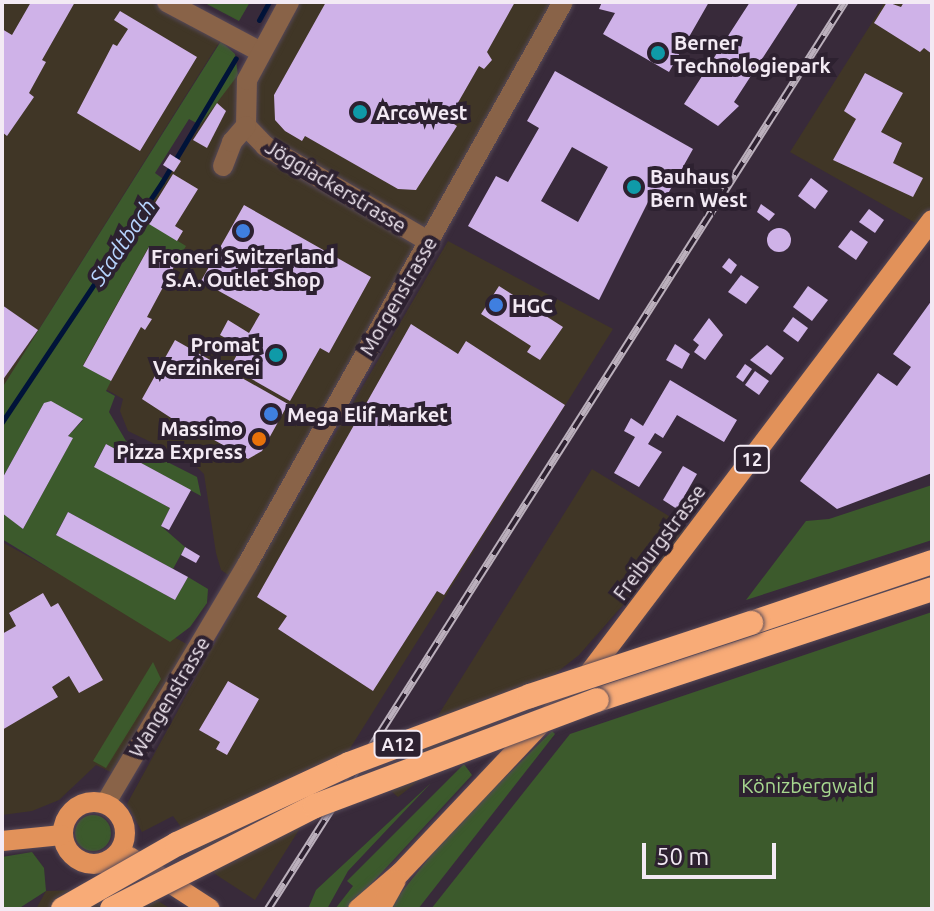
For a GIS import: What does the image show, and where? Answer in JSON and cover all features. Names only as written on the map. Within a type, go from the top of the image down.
[{"type":"highway","name":"A12","points":[[63,909],[190,837],[349,764],[530,696],[932,562]]},
{"type":"highway","name":"A12","points":[[112,909],[228,847],[372,782],[724,658],[932,589]]},
{"type":"main road","name":"Freiburgstrasse","points":[[358,909],[400,873],[589,673],[932,220]]},
{"type":"main road","points":[[84,803],[105,804],[122,820],[120,850],[108,861],[84,863],[68,851],[62,835],[73,810],[84,803]]},
{"type":"main road","points":[[2,841],[62,835]]},
{"type":"main road","points":[[120,850],[210,909]]},
{"type":"main road","name":"Freiburgstrasse","points":[[380,909],[400,873]]},
{"type":"street","points":[[167,2],[261,52]]},
{"type":"street","points":[[223,166],[232,142],[246,126],[244,95],[261,52],[289,2]]},
{"type":"street","name":"Morgenstrasse","points":[[232,590],[563,2]]},
{"type":"street","name":"Jöggiackerstrasse","points":[[246,126],[265,146],[430,242]]},
{"type":"street","name":"Wangenstrasse","points":[[105,804],[232,590]]},
{"type":"shaded area","points":[[2,2],[151,2],[220,41],[2,388]]},
{"type":"shaded area","points":[[297,2],[557,2],[234,579],[221,570],[216,553],[204,474],[192,462],[128,431],[120,411],[123,399],[55,360],[214,103],[238,75],[261,64]]},
{"type":"shaded area","points":[[885,2],[932,2],[932,207],[919,225],[790,152]]},
{"type":"shaded area","points":[[448,241],[613,329],[255,900],[215,874],[173,816],[142,832],[127,804],[243,591]]},
{"type":"shaded area","points":[[592,469],[690,529],[579,655],[398,797],[391,791]]},
{"type":"shaded area","points":[[2,542],[192,647],[115,774],[96,765],[59,800],[32,811],[2,815]]},
{"type":"shaded area","points":[[137,888],[171,909],[36,909],[46,891]]},
{"type":"green space","points":[[203,2],[250,2],[239,21]]},
{"type":"green space","points":[[221,41],[235,54],[238,75],[200,125],[189,119],[155,173],[166,181],[142,219],[186,246],[176,263],[148,248],[83,365],[111,381],[106,391],[115,396],[109,412],[126,441],[197,477],[201,496],[106,444],[94,466],[170,508],[161,526],[185,547],[173,569],[68,512],[56,534],[175,600],[188,577],[208,589],[207,603],[190,627],[170,642],[2,539],[4,513],[23,529],[72,439],[68,436],[83,420],[44,403],[2,479],[2,388]]},
{"type":"green space","points":[[932,485],[932,540],[746,600],[806,521],[829,519]]},
{"type":"green space","name":"Könizbergwald","points":[[932,612],[932,909],[431,909],[570,734]]},
{"type":"green space","points":[[153,662],[161,679],[106,768],[93,761]]},
{"type":"green space","points":[[552,731],[555,734],[418,909],[388,909],[449,833]]},
{"type":"green space","points":[[464,764],[472,775],[348,909],[335,909],[353,886],[347,881]]},
{"type":"green space","points":[[431,783],[348,871],[327,909],[308,909],[316,890]]},
{"type":"green space","points":[[93,815],[106,820],[111,833],[106,846],[93,851],[80,846],[75,833],[80,820]]},
{"type":"green space","points":[[32,852],[44,868],[46,891],[18,909],[2,909],[2,857]]},
{"type":"building","points":[[31,2],[75,2],[42,60],[46,62],[29,93],[34,97],[7,136],[2,132],[2,29],[12,35]]},
{"type":"building","points":[[326,2],[515,2],[487,52],[492,60],[484,69],[479,66],[448,120],[457,126],[416,190],[398,189],[305,136],[302,141],[285,131],[275,120],[274,95]]},
{"type":"building","name":"Berner Technologiepark","points":[[602,2],[709,2],[669,72],[603,34],[615,13],[599,9]]},
{"type":"building","points":[[750,2],[799,2],[734,102],[739,106],[718,126],[684,104]]},
{"type":"building","points":[[887,2],[901,7],[904,2],[932,2],[932,54],[924,48],[920,52],[874,23]]},
{"type":"building","points":[[120,11],[197,57],[140,151],[77,113],[113,44],[117,46],[128,29],[114,20]]},
{"type":"building","name":"Bauhaus Bern West","points":[[555,71],[693,149],[665,199],[653,192],[599,300],[468,226],[496,176],[508,182],[539,128],[527,121]],"holes":[[[572,147],[608,167],[578,222],[541,201]]]},
{"type":"building","points":[[865,73],[903,93],[881,132],[902,143],[893,163],[923,178],[913,197],[833,160],[856,119],[844,111]]},
{"type":"building","points":[[217,103],[226,111],[207,148],[193,140]]},
{"type":"building","points":[[170,154],[181,161],[174,172],[163,165]]},
{"type":"building","points":[[173,174],[198,189],[175,226],[183,231],[177,241],[144,221]]},
{"type":"building","points":[[811,178],[828,191],[815,209],[798,196]]},
{"type":"building","points":[[761,204],[775,214],[769,221],[757,212]]},
{"type":"building","points":[[244,205],[371,277],[329,353],[320,348],[290,401],[248,377],[251,371],[233,362],[245,340],[238,345],[220,335],[228,320],[249,333],[260,314],[201,281]]},
{"type":"building","points":[[869,209],[884,220],[875,233],[859,222]]},
{"type":"building","points":[[779,228],[788,231],[791,240],[788,249],[779,252],[770,249],[767,240],[770,231]]},
{"type":"building","points":[[851,230],[868,242],[856,260],[838,247]]},
{"type":"building","points":[[149,247],[176,263],[147,317],[152,319],[145,330],[141,327],[111,381],[83,366]]},
{"type":"building","points":[[729,258],[737,265],[731,274],[722,267]]},
{"type":"building","points":[[741,275],[759,287],[746,304],[728,292]]},
{"type":"building","points":[[499,286],[563,327],[540,360],[527,352],[531,346],[481,314]]},
{"type":"building","points":[[808,286],[828,300],[812,321],[793,307]]},
{"type":"building","points":[[932,300],[932,473],[837,509],[800,481],[878,373],[897,386],[911,367],[893,354]]},
{"type":"building","points":[[2,305],[38,330],[2,381]]},
{"type":"building","points":[[793,317],[808,328],[798,342],[783,331]]},
{"type":"building","points":[[709,318],[723,335],[705,360],[694,352],[699,345],[693,340]]},
{"type":"building","points":[[411,324],[458,354],[466,341],[565,405],[444,595],[437,591],[373,691],[278,629],[287,616],[257,597]]},
{"type":"building","points":[[175,340],[288,404],[262,451],[248,459],[207,436],[205,440],[142,399]]},
{"type":"building","points":[[675,344],[690,354],[682,369],[666,360]]},
{"type":"building","points":[[767,345],[784,358],[771,375],[750,360]]},
{"type":"building","points":[[745,364],[752,369],[743,382],[736,377]]},
{"type":"building","points":[[755,371],[769,381],[759,395],[745,385]]},
{"type":"building","points":[[670,380],[737,420],[724,442],[677,415],[663,438],[655,433],[648,444],[662,452],[639,487],[614,473],[635,437],[624,431],[631,418],[643,426]]},
{"type":"building","points":[[51,401],[83,419],[68,436],[73,438],[23,529],[2,513],[2,479],[44,403]]},
{"type":"building","points":[[106,444],[191,490],[169,530],[161,526],[170,508],[94,467]]},
{"type":"building","points":[[683,466],[697,474],[677,509],[663,500]]},
{"type":"building","points":[[68,512],[188,577],[175,600],[56,535]]},
{"type":"building","points":[[185,547],[200,556],[196,563],[181,555]]},
{"type":"building","points":[[43,593],[51,607],[58,603],[103,680],[79,693],[69,676],[52,687],[58,697],[2,730],[2,634],[16,626],[9,613]]},
{"type":"building","points":[[228,681],[259,699],[227,755],[216,749],[220,742],[199,730]]},
{"type":"waterway","name":"Stadtbach","points":[[259,20],[269,2]]},
{"type":"waterway","name":"Stadtbach","points":[[2,422],[162,182],[236,58]]},
{"type":"railway","points":[[268,909],[845,2]]},
{"type":"place","name":"Berner Technologiepark","points":[[658,53]]},
{"type":"place","name":"ArcoWest","points":[[360,112]]},
{"type":"place","name":"Bauhaus Bern West","points":[[634,187]]},
{"type":"place","name":"Froneri Switzerland S.A. Outlet Shop","points":[[243,231]]},
{"type":"place","name":"HGC","points":[[496,305]]},
{"type":"place","name":"Promat Verzinkerei","points":[[276,355]]},
{"type":"place","name":"Mega Elif Market","points":[[271,414]]},
{"type":"place","name":"Massimo Pizza Express","points":[[259,439]]}]
